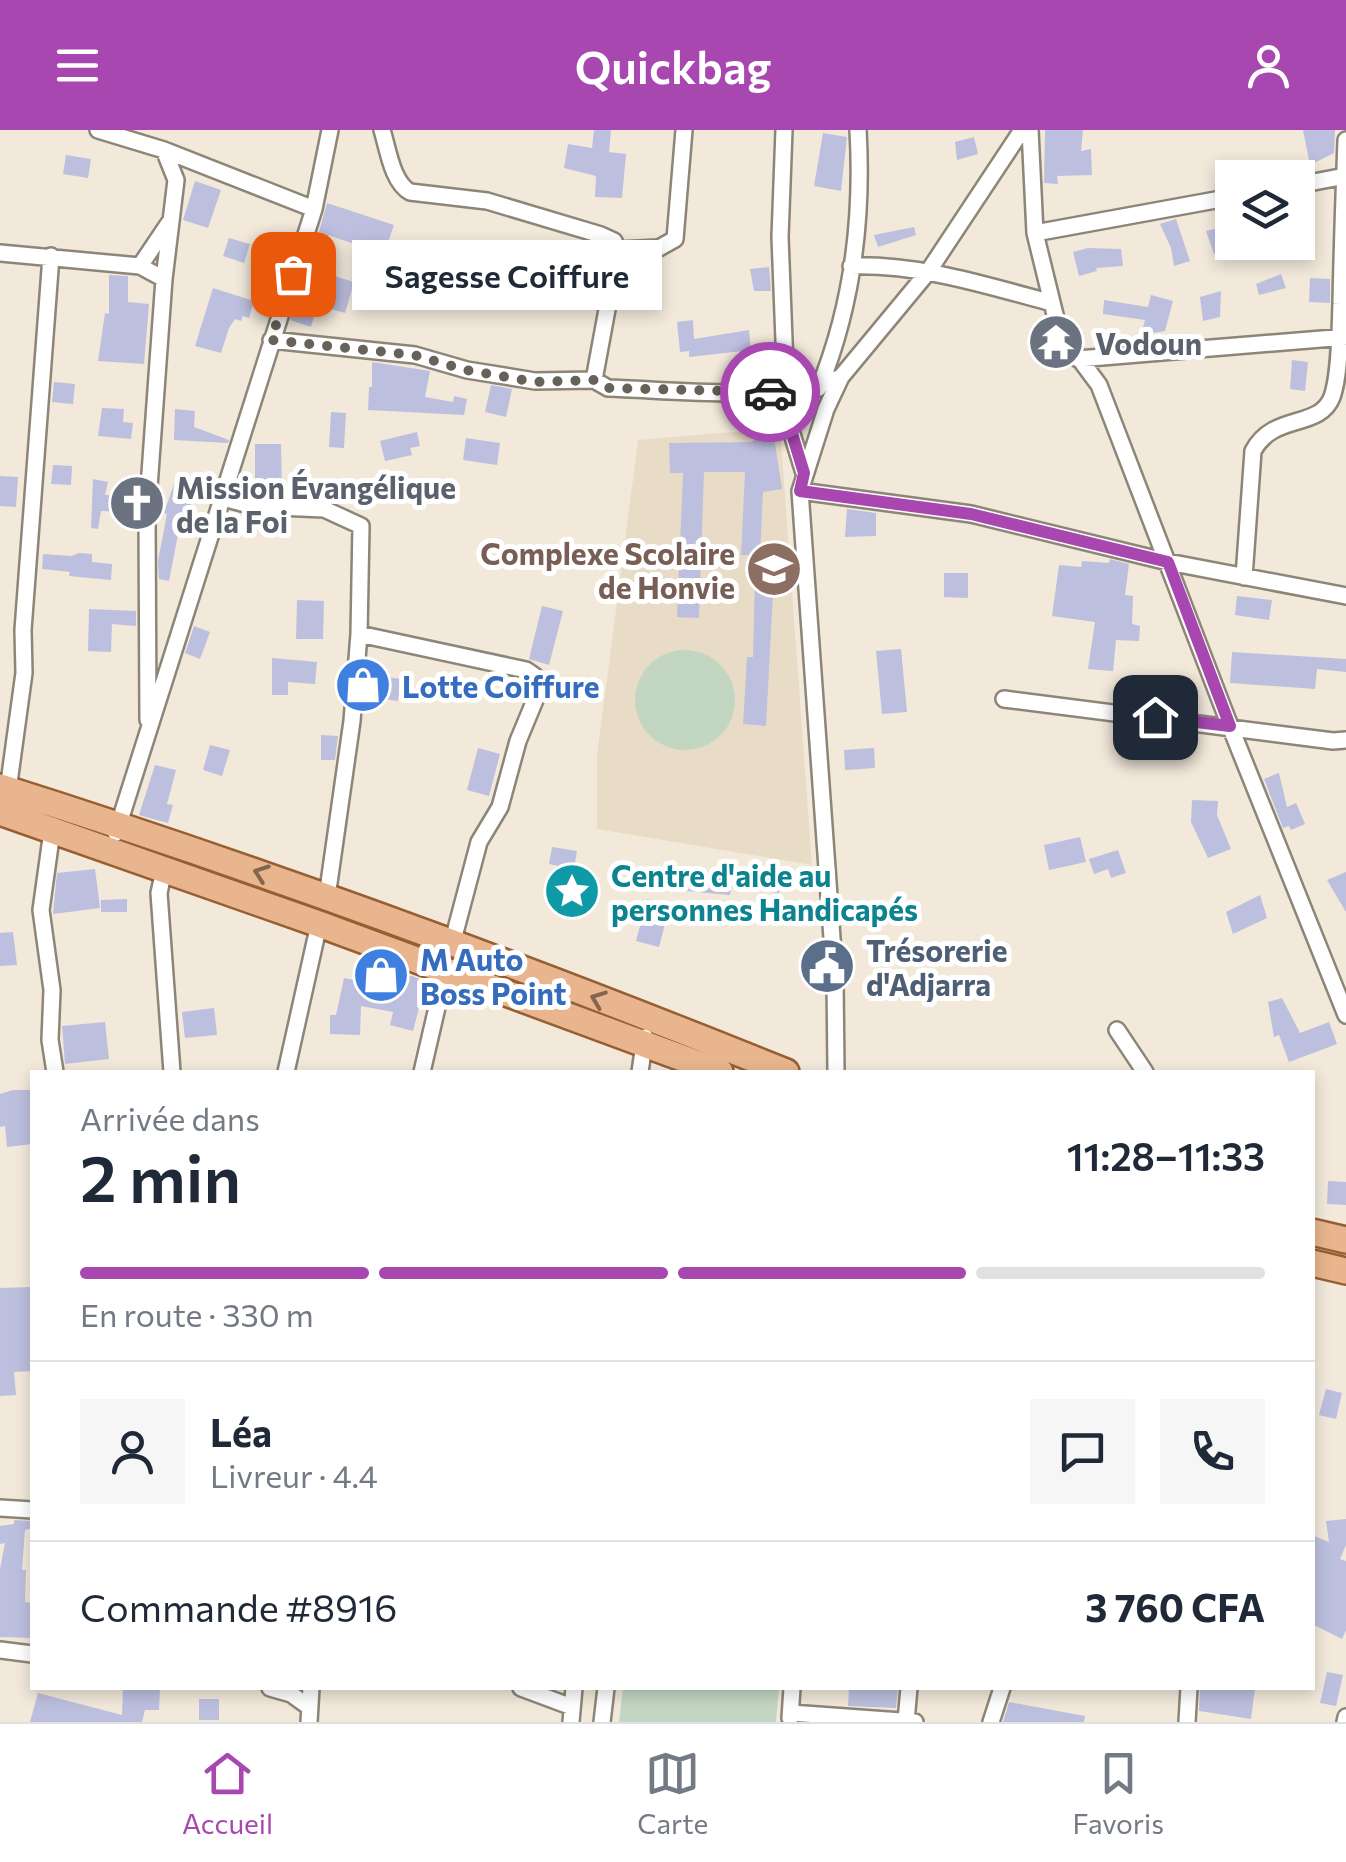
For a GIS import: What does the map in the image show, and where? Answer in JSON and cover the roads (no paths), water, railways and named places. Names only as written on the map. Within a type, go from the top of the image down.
[{"type":"main road","points":[[3,796],[119,823],[328,896],[452,944],[647,1031],[716,1070]]},
{"type":"main road","points":[[3,796],[52,831],[319,924],[445,974],[647,1031]]},
{"type":"main road","points":[[688,1056],[774,1070]]},
{"type":"main road","points":[[1315,1233],[1346,1240]]},
{"type":"main road","points":[[1315,1264],[1346,1271]]},
{"type":"street","points":[[98,130],[164,150],[314,209]]},
{"type":"street","points":[[110,851],[314,209],[330,130]]},
{"type":"street","points":[[382,130],[398,180],[410,192],[488,201],[614,241],[618,250],[594,380]]},
{"type":"street","points":[[618,250],[659,248],[675,239],[684,130]]},
{"type":"street","points":[[784,130],[780,237],[786,392],[789,424],[804,473]]},
{"type":"street","points":[[819,388],[838,341],[858,217],[858,130]]},
{"type":"street","points":[[836,1070],[836,980],[800,491],[826,409],[841,378],[928,272],[1022,130]]},
{"type":"street","points":[[1030,130],[1035,233],[1059,331],[1099,385],[1346,1015]]},
{"type":"street","points":[[1244,577],[1253,451],[1260,438],[1274,428],[1311,418],[1332,398],[1343,337],[1346,140]]},
{"type":"street","points":[[148,734],[147,515],[164,280],[176,180],[164,150]]},
{"type":"street","points":[[176,180],[204,165]]},
{"type":"street","points":[[1315,182],[1345,176]]},
{"type":"street","points":[[1035,233],[1215,200]]},
{"type":"street","points":[[140,266],[169,223]]},
{"type":"street","points":[[0,253],[140,266],[164,280]]},
{"type":"street","points":[[3,796],[24,673],[23,630],[51,256]]},
{"type":"street","points":[[850,266],[892,265],[1052,303]]},
{"type":"street","points":[[1078,359],[1343,337]]},
{"type":"street","points":[[271,340],[414,355],[466,370],[535,382],[594,380],[608,388],[786,392],[819,388],[841,378]]},
{"type":"street","points":[[800,491],[971,514],[1168,562],[1346,596]]},
{"type":"street","points":[[222,498],[253,506],[324,509],[357,522],[362,531],[360,634],[352,721],[328,896]]},
{"type":"street","points":[[360,634],[526,670],[536,677],[540,688],[518,741],[500,807],[479,842],[452,944]]},
{"type":"street","points":[[1004,699],[1333,742],[1346,740]]},
{"type":"street","points":[[52,831],[42,910],[52,990],[50,1040],[55,1070]]},
{"type":"street","points":[[164,870],[159,893],[172,1070]]},
{"type":"street","points":[[286,1070],[319,924]]},
{"type":"street","points":[[422,1070],[445,974]]},
{"type":"street","points":[[1117,1030],[1144,1070]]},
{"type":"street","points":[[640,1070],[647,1031]]},
{"type":"street","points":[[0,1508],[30,1510]]},
{"type":"street","points":[[0,1650],[30,1654]]},
{"type":"street","points":[[277,1690],[291,1694],[309,1714]]},
{"type":"street","points":[[524,1690],[572,1714]]},
{"type":"street","points":[[602,1722],[606,1690]]},
{"type":"street","points":[[792,1690],[790,1717],[915,1722]]},
{"type":"street","points":[[906,1721],[909,1690]]},
{"type":"street","points":[[991,1722],[1001,1690]]},
{"type":"street","points":[[1187,1722],[1189,1690]]},
{"type":"place","name":"Sagesse Coiffure","points":[[293,274]]},
{"type":"place","name":"Vodoun","points":[[1056,342]]},
{"type":"place","name":"Mission Évangélique de la Foi","points":[[137,503]]},
{"type":"place","name":"Complexe Scolaire de Honvie","points":[[774,569]]},
{"type":"place","name":"Lotte Coiffure","points":[[363,685]]},
{"type":"place","name":"Centre d'aide au personnes Handicapés","points":[[572,891]]},
{"type":"place","name":"Trésorerie d'Adjarra","points":[[827,966]]},
{"type":"place","name":"M Auto Boss Point","points":[[381,975]]}]
